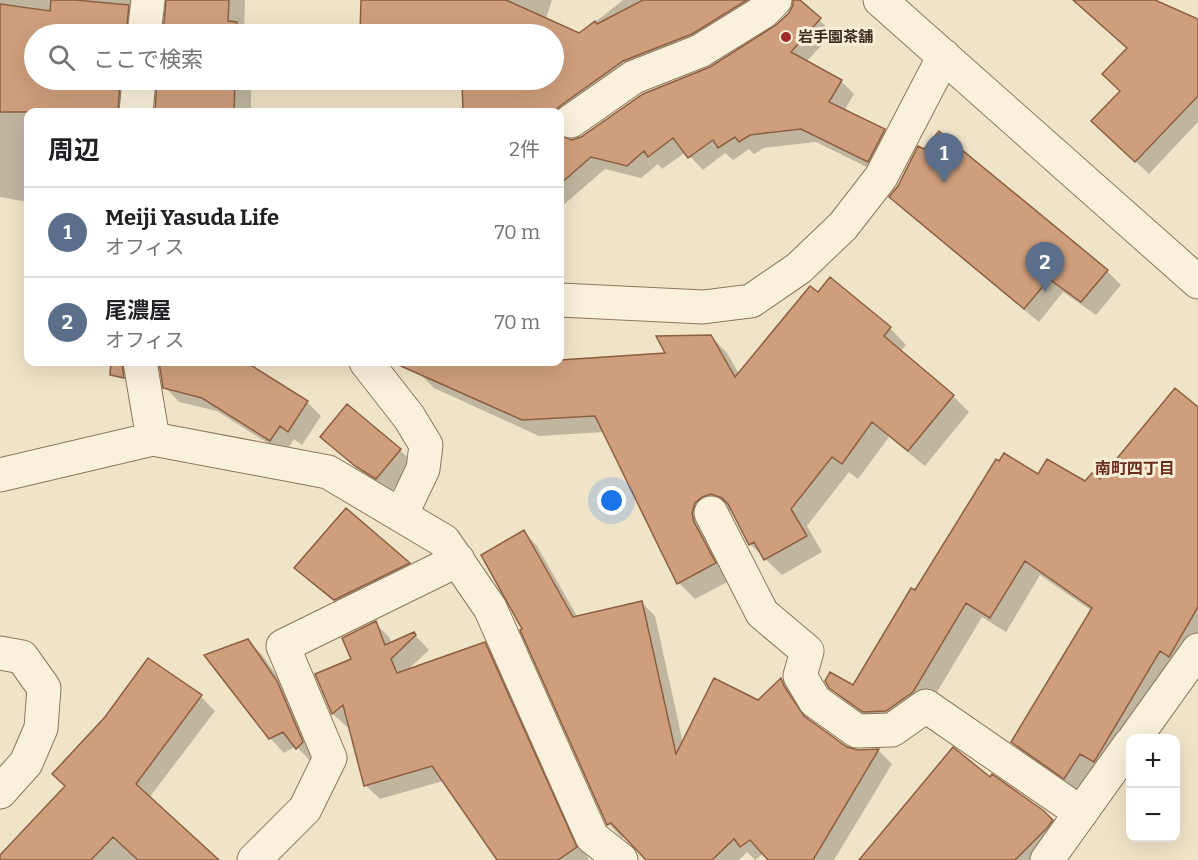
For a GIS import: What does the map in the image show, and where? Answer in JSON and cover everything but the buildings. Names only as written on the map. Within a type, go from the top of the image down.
[{"type":"street","points":[[145,24],[147,0]]},
{"type":"street","points":[[571,121],[634,77],[700,51],[763,12],[775,0]]},
{"type":"street","points":[[880,0],[1198,282]]},
{"type":"street","points":[[564,300],[703,307],[751,301],[799,268],[843,226],[881,177],[944,56]]},
{"type":"street","points":[[136,108],[138,90]]},
{"type":"street","points":[[141,366],[153,440]]},
{"type":"street","points":[[369,366],[409,417],[426,446],[423,469],[401,515]]},
{"type":"street","points":[[0,475],[153,440],[328,472],[444,541],[490,608],[592,837],[621,860]]},
{"type":"street","points":[[711,513],[762,613],[807,651],[800,676],[815,701],[857,731],[892,730],[926,706],[1081,813]]},
{"type":"street","points":[[254,860],[305,809],[330,758],[283,646],[458,560]]},
{"type":"street","points":[[1138,734],[1198,650]]},
{"type":"street","points":[[0,653],[22,657],[44,688],[41,728],[26,763],[0,792]]},
{"type":"street","points":[[1047,860],[1126,751]]},
{"type":"place","name":"岩手園茶舗","points":[[786,37]]},
{"type":"place","name":"Meiji Yasuda Life","points":[[944,183]]},
{"type":"place","name":"尾濃屋","points":[[1045,292]]},
{"type":"district","name":"南町四丁目","points":[[1135,468]]}]
